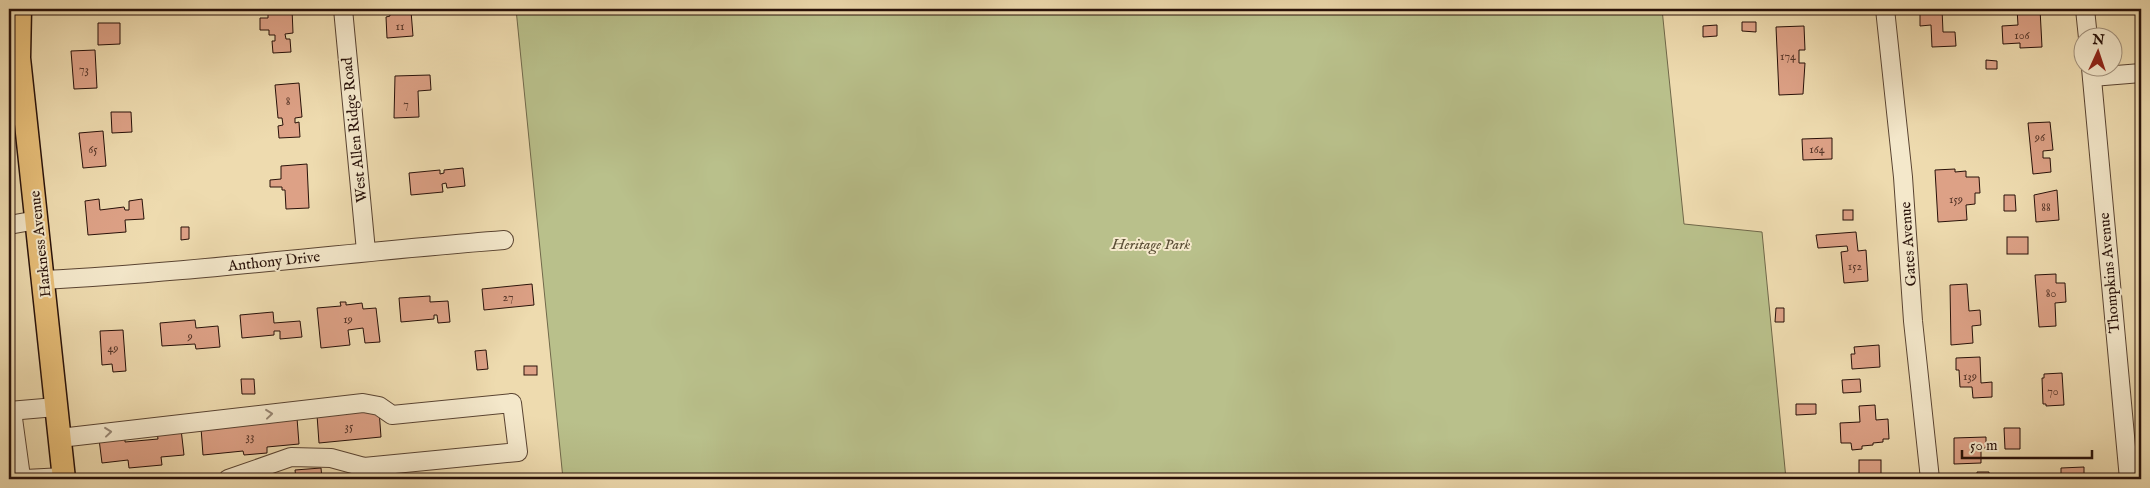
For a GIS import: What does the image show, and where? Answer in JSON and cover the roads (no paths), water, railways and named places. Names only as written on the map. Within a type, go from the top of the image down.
[{"type":"main road","name":"Harkness Avenue","points":[[20,9],[19,58],[64,478]]},
{"type":"street","name":"West Allen Ridge Road","points":[[343,9],[366,250]]},
{"type":"street","name":"Gates Avenue","points":[[1885,9],[1903,178],[1913,321],[1930,479]]},
{"type":"street","points":[[2085,9],[2087,28]]},
{"type":"street","points":[[2122,73],[2141,73]]},
{"type":"street","name":"Thompkins Avenue","points":[[2093,78],[2129,479]]},
{"type":"street","points":[[9,225],[37,220]]},
{"type":"street","name":"Anthony Drive","points":[[44,280],[154,274],[366,250],[504,240]]},
{"type":"street","points":[[60,438],[363,403],[380,406],[392,415],[512,402],[518,452],[364,467],[331,458],[291,457],[228,479]]},
{"type":"street","points":[[56,407],[10,411],[21,477],[25,479],[64,478]]},
{"type":"park label","name":"Heritage Park","points":[[1151,244]]}]
